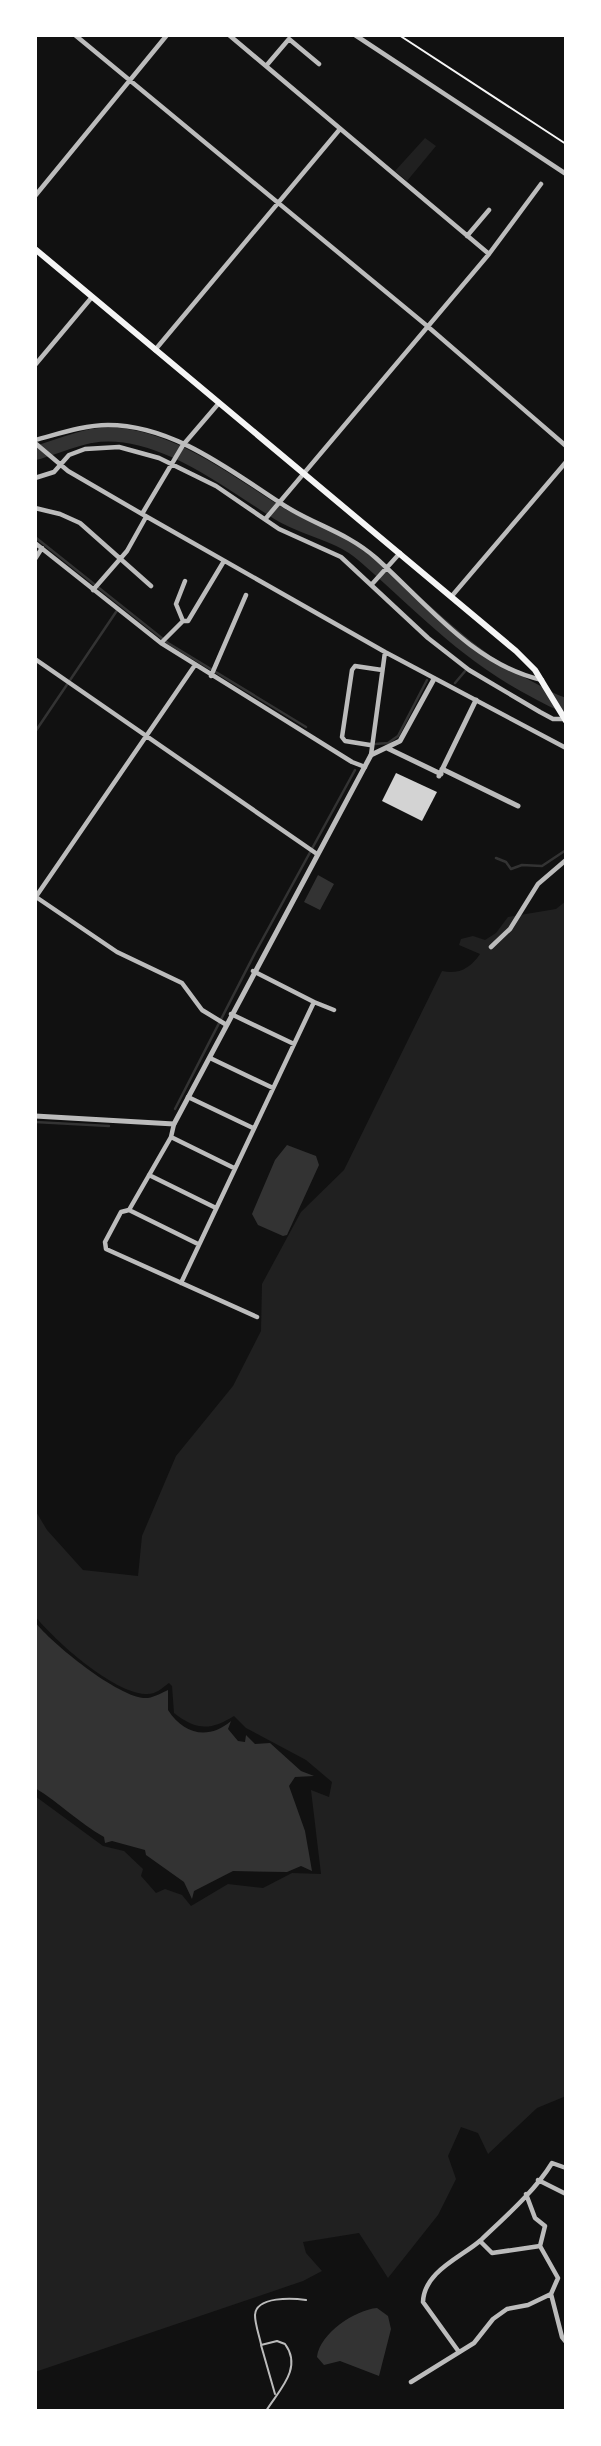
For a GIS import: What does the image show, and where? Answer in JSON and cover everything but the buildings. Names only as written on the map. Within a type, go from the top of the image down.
[{"type":"main road","points":[[35,249],[522,657],[543,682],[566,720]]},
{"type":"street","points":[[75,35],[426,325],[566,446]]},
{"type":"street","points":[[35,196],[167,35]]},
{"type":"street","points":[[229,35],[489,254]]},
{"type":"street","points":[[355,35],[566,174]]},
{"type":"street","points":[[266,66],[289,39],[319,64]]},
{"type":"street","points":[[155,350],[340,129]]},
{"type":"street","points":[[267,517],[426,325],[489,254],[541,184]]},
{"type":"street","points":[[467,236],[489,210]]},
{"type":"street","points":[[35,365],[92,297]]},
{"type":"street","points":[[93,590],[120,559],[183,445],[219,403]]},
{"type":"street","points":[[35,442],[93,426],[114,425],[147,431],[183,445],[224,466],[278,502],[342,533],[386,568],[472,645],[509,668],[543,682]]},
{"type":"street","points":[[35,442],[61,465],[144,516],[385,652],[566,748]]},
{"type":"street","points":[[35,478],[54,472],[78,451],[104,447],[132,449],[172,464],[216,486],[279,529],[341,557],[428,638],[469,670],[553,719],[566,720]]},
{"type":"street","points":[[451,597],[566,462]]},
{"type":"street","points":[[35,508],[70,518],[151,586]]},
{"type":"street","points":[[35,543],[162,643],[211,676],[352,762],[365,767]]},
{"type":"street","points":[[35,559],[42,548]]},
{"type":"street","points":[[373,583],[400,553]]},
{"type":"street","points":[[162,643],[183,621],[188,621],[224,561]]},
{"type":"street","points":[[183,621],[176,604],[186,581]]},
{"type":"street","points":[[211,676],[246,596]]},
{"type":"street","points":[[129,1210],[171,1137],[174,1124],[225,1024],[371,755],[370,745],[385,652]]},
{"type":"street","points":[[35,659],[317,854]]},
{"type":"street","points":[[195,665],[35,897],[117,952],[186,986],[202,1010],[225,1024]]},
{"type":"street","points":[[370,745],[345,741],[342,737],[352,670],[355,666],[382,670]]},
{"type":"street","points":[[371,755],[400,741],[434,678]]},
{"type":"street","points":[[441,773],[476,700]]},
{"type":"street","points":[[387,748],[518,806]]},
{"type":"street","points":[[491,947],[510,929],[538,884],[566,860]]},
{"type":"street","points":[[253,971],[334,1010]]},
{"type":"street","points":[[181,1283],[314,1002]]},
{"type":"street","points":[[231,1014],[294,1044]]},
{"type":"street","points":[[210,1058],[273,1088]]},
{"type":"street","points":[[188,1097],[253,1128]]},
{"type":"street","points":[[35,1116],[174,1124]]},
{"type":"street","points":[[171,1137],[234,1168]]},
{"type":"street","points":[[149,1175],[216,1208]]},
{"type":"street","points":[[198,1244],[129,1210],[121,1212],[105,1242],[106,1250],[257,1317]]},
{"type":"street","points":[[459,2352],[423,2299],[443,2268],[480,2241],[552,2163],[566,2168]]},
{"type":"street","points":[[538,2180],[566,2194]]},
{"type":"street","points":[[526,2194],[535,2218],[545,2227],[540,2246],[558,2278]]},
{"type":"street","points":[[480,2241],[492,2253],[540,2246]]},
{"type":"street","points":[[565,2275],[558,2278],[551,2294],[562,2337],[566,2342]]},
{"type":"street","points":[[411,2382],[474,2343],[493,2319],[507,2309],[528,2305],[551,2294]]},
{"type":"lane","points":[[275,2394],[261,2345],[255,2316],[257,2308],[264,2303],[306,2300]]},
{"type":"lane","points":[[261,2345],[277,2341],[285,2344],[293,2362],[289,2377],[266,2411]]},
{"type":"path","points":[[399,35],[566,144]]},
{"type":"shaded area","points":[[425,138],[436,146],[407,181],[395,171]]},
{"type":"shaded area","points":[[318,875],[334,884],[320,910],[304,902]]},
{"type":"shaded area","points":[[566,901],[566,2096],[537,2108],[488,2154],[478,2133],[461,2127],[448,2156],[456,2179],[438,2215],[388,2278],[359,2233],[303,2242],[306,2253],[322,2271],[303,2281],[35,2372],[35,1796],[103,1846],[124,1851],[143,1869],[141,1876],[156,1893],[165,1889],[182,1895],[191,1906],[228,1884],[263,1888],[292,1873],[321,1874],[311,1790],[329,1797],[332,1782],[306,1760],[246,1728],[234,1716],[210,1726],[189,1723],[174,1713],[172,1686],[169,1683],[152,1694],[132,1691],[85,1664],[56,1638],[35,1616],[35,1510],[47,1530],[83,1570],[138,1576],[142,1536],[176,1456],[233,1386],[261,1331],[262,1284],[301,1212],[344,1170],[442,971],[464,969],[480,954],[459,945],[461,939],[473,936],[485,940],[496,933],[508,917],[556,909]]},
{"type":"shaded area","points":[[287,1145],[316,1156],[319,1165],[287,1235],[283,1236],[258,1225],[252,1214],[275,1160]]},
{"type":"shaded area","points":[[35,1622],[71,1656],[122,1690],[148,1698],[168,1690],[168,1710],[189,1729],[197,1732],[214,1731],[231,1721],[228,1729],[238,1741],[245,1742],[246,1735],[255,1744],[270,1743],[301,1771],[314,1776],[295,1777],[289,1786],[305,1831],[312,1871],[301,1866],[287,1872],[233,1871],[194,1891],[192,1899],[184,1882],[146,1855],[145,1850],[112,1841],[105,1843],[104,1837],[35,1788]]},
{"type":"shaded area","points":[[377,2308],[388,2316],[391,2329],[379,2376],[340,2361],[324,2365],[317,2357],[332,2331],[349,2318]]},
{"type":"waterway","points":[[35,453],[91,436],[115,435],[140,438],[189,458],[288,519],[353,548],[488,663],[537,692],[566,705]]},
{"type":"waterway","points":[[35,537],[168,643],[306,727]]},
{"type":"waterway","points":[[35,732],[118,609]]},
{"type":"waterway","points":[[455,683],[466,670]]},
{"type":"waterway","points":[[375,744],[388,743],[398,736],[427,680]]},
{"type":"waterway","points":[[175,1109],[255,953],[355,770]]},
{"type":"waterway","points":[[496,858],[506,862],[511,869],[522,865],[542,866],[566,850]]},
{"type":"waterway","points":[[35,1122],[109,1126]]}]
